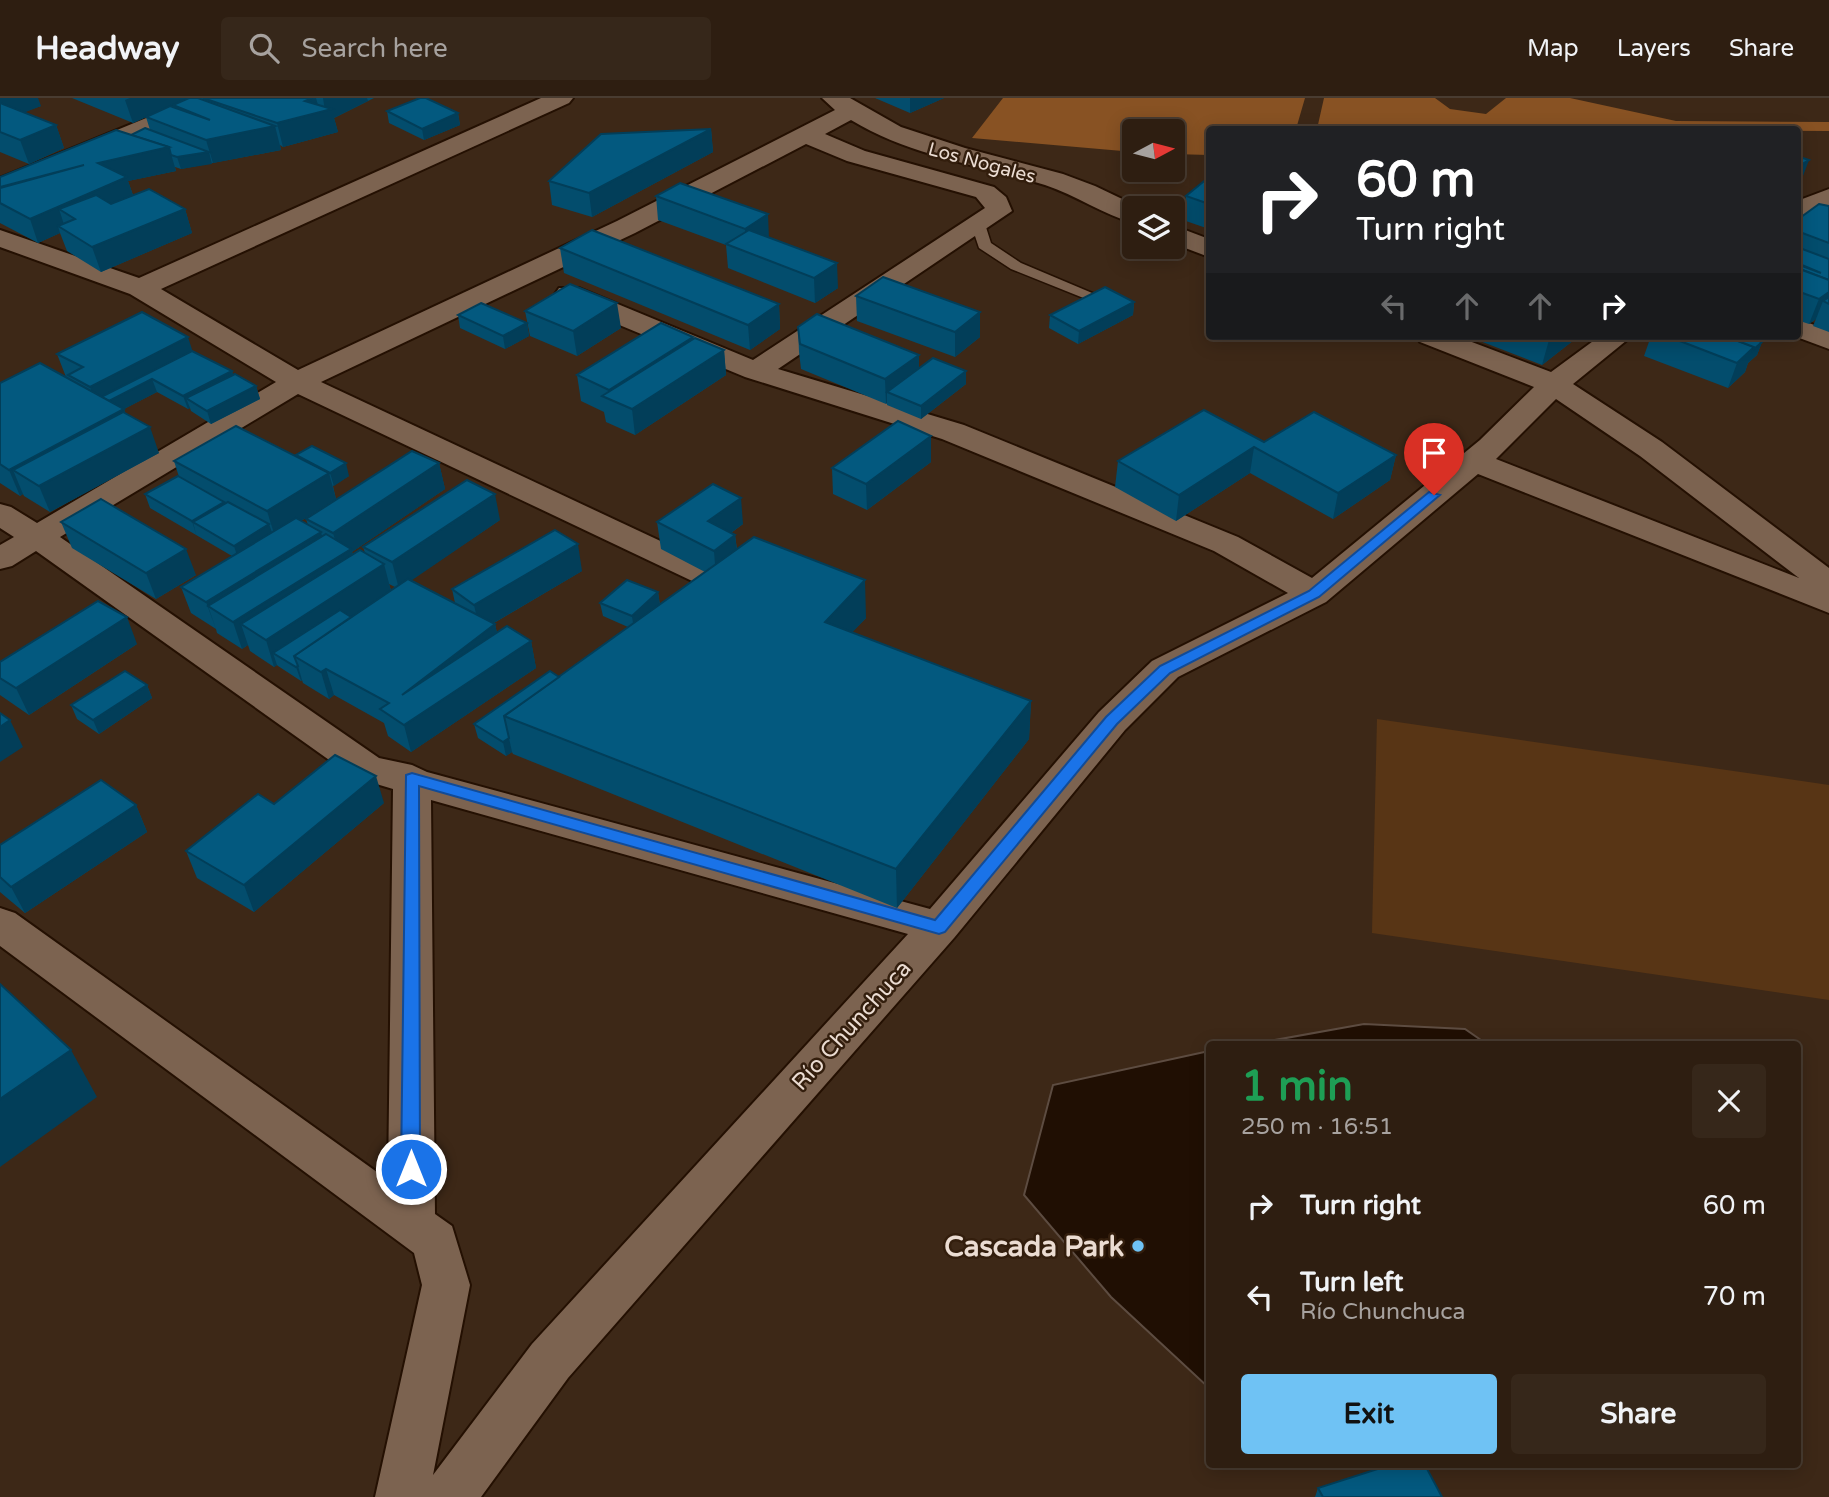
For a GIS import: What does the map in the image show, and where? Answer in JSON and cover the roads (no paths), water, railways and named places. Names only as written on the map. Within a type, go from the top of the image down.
[{"type":"street","points":[[0,187],[216,98]]},
{"type":"street","points":[[140,288],[550,102]]},
{"type":"street","points":[[0,559],[297,382],[525,276],[804,134],[843,104]]},
{"type":"street","name":"Los Nogales","points":[[843,104],[920,145],[1086,191],[1122,209]]},
{"type":"street","points":[[755,370],[999,211],[997,202],[985,192],[856,156],[804,134]]},
{"type":"street","points":[[1801,210],[1829,197]]},
{"type":"street","points":[[1801,210],[1829,219]]},
{"type":"street","points":[[0,239],[140,288],[297,382],[721,582]]},
{"type":"street","points":[[1185,239],[1206,248]]},
{"type":"street","points":[[525,276],[755,370],[953,432],[1226,544],[1314,594]]},
{"type":"street","points":[[1801,329],[1829,340]]},
{"type":"street","points":[[1440,340],[1554,384],[1651,449],[1829,584]]},
{"type":"street","name":"Río Chunchuca","points":[[449,1497],[550,1361],[939,927],[1112,721],[1165,669],[1314,594],[1474,461],[1554,384],[1613,340]]},
{"type":"street","points":[[1474,461],[1829,602]]},
{"type":"street","points":[[0,514],[39,538],[366,768],[412,778],[939,927]]},
{"type":"street","points":[[411,1225],[412,778]]},
{"type":"street","points":[[0,924],[435,1241],[446,1285],[402,1497]]},
{"type":"lane","points":[[978,224],[984,245],[1016,266],[1096,298]]},
{"type":"place","name":"Cascada Park","points":[[1138,1246]]}]
